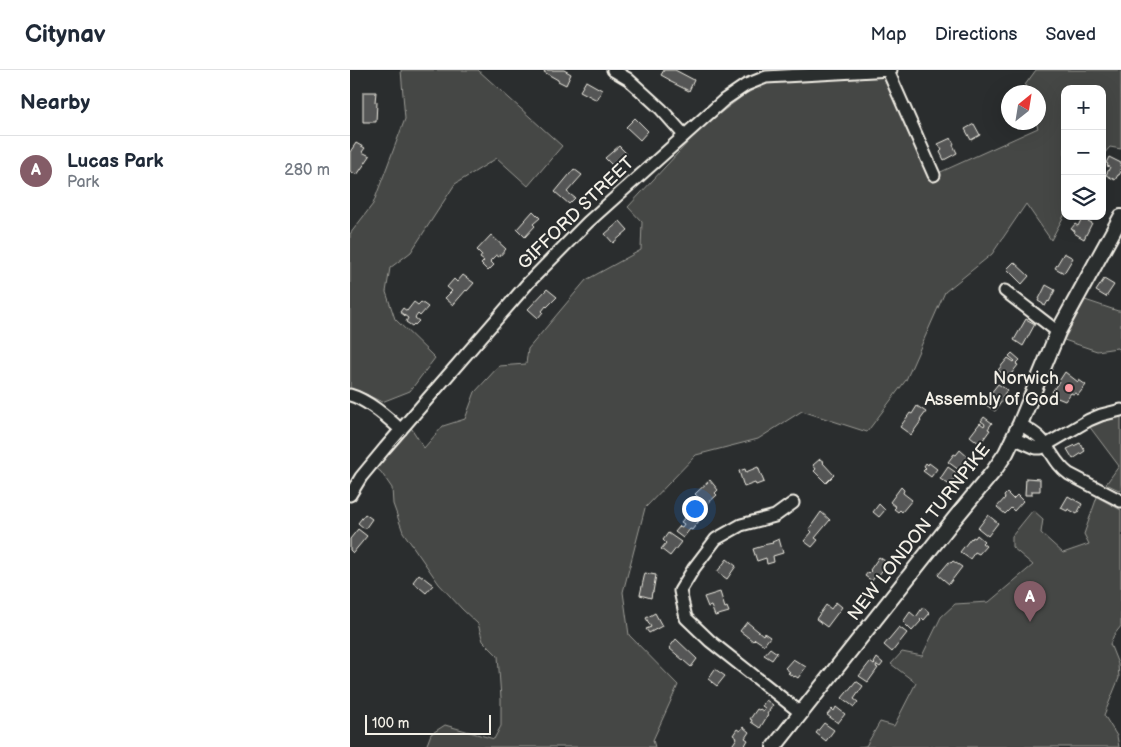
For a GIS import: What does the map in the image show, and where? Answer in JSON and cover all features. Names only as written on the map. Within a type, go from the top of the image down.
[{"type":"main road","name":"NEW LONDON TURNPIKE","points":[[774,747],[993,472],[1006,453],[1058,332],[1121,217]]},
{"type":"street","points":[[613,70],[628,78],[661,109],[684,135]]},
{"type":"street","name":"GIFFORD STREET","points":[[350,495],[361,477],[528,283],[588,222],[724,100],[746,85],[766,77],[792,74],[891,70]]},
{"type":"street","points":[[888,71],[934,175]]},
{"type":"street","points":[[1005,291],[1058,332]]},
{"type":"street","points":[[350,395],[357,397],[385,414],[401,430]]},
{"type":"street","points":[[1013,438],[1036,448],[1041,448],[1089,420],[1121,410]]},
{"type":"street","points":[[1020,424],[1041,439],[1065,472],[1121,501]]},
{"type":"street","points":[[793,502],[775,516],[741,525],[716,539],[694,568],[680,591],[686,618],[710,641],[801,712]]},
{"type":"shaded area","points":[[401,70],[478,70],[562,146],[528,186],[497,158],[455,184],[411,252],[390,268],[386,292],[395,319],[435,358],[410,391],[382,402],[359,391],[350,390],[350,234],[373,204],[405,119]]},
{"type":"shaded area","points":[[1036,70],[1121,70],[1121,149],[1110,147],[1106,152],[1106,85],[1061,85],[1062,220],[1051,240],[1026,204],[992,254],[945,292],[906,380],[867,432],[802,411],[758,439],[696,455],[645,508],[623,592],[629,635],[678,685],[653,740],[655,747],[426,747],[431,734],[445,725],[494,739],[501,726],[501,698],[498,656],[483,641],[478,624],[439,584],[403,532],[393,504],[392,488],[381,472],[375,467],[410,426],[424,448],[443,426],[465,419],[475,392],[499,366],[526,364],[528,349],[586,280],[641,250],[642,222],[628,207],[702,127],[744,95],[771,80],[894,75],[934,175],[1034,130],[1046,130],[1046,85],[1025,85]]},
{"type":"shaded area","points":[[1085,300],[1121,311],[1121,352],[1117,348],[1097,351],[1064,340]]},
{"type":"shaded area","points":[[1121,416],[1121,491],[1106,484],[1119,466],[1089,426]]},
{"type":"shaded area","points":[[1097,497],[1121,510],[1121,626],[1110,644],[1118,664],[1119,678],[1104,715],[1117,736],[1119,747],[858,747],[866,746],[880,722],[894,726],[916,683],[891,664],[902,652],[922,656],[941,617],[955,604],[989,602],[1033,565],[1012,547],[1012,536],[1033,510],[1043,519],[1041,533],[1063,553],[1089,544],[1084,534]]},
{"type":"building","points":[[545,70],[564,70],[571,74],[566,85],[544,72]]},
{"type":"building","points":[[664,70],[675,70],[694,80],[689,91],[661,75]]},
{"type":"building","points":[[586,81],[602,90],[597,100],[580,91]]},
{"type":"building","points":[[363,92],[376,92],[376,122],[363,122]]},
{"type":"building","points":[[635,118],[648,131],[640,140],[626,127]]},
{"type":"building","points":[[974,124],[980,135],[971,140],[965,129]]},
{"type":"building","points":[[951,138],[957,153],[944,160],[940,152],[942,150],[938,144]]},
{"type":"building","points":[[356,143],[365,148],[362,152],[370,156],[357,175],[350,171],[350,152]]},
{"type":"building","points":[[619,146],[627,154],[613,166],[605,158]]},
{"type":"building","points":[[1109,157],[1121,163],[1119,171],[1121,172],[1115,180],[1106,175],[1110,167],[1106,163]]},
{"type":"building","points":[[574,169],[582,175],[567,192],[575,198],[569,204],[555,192]]},
{"type":"building","points":[[533,211],[540,218],[533,224],[535,226],[525,237],[517,229]]},
{"type":"building","points":[[1081,220],[1092,223],[1084,239],[1071,229],[1075,224],[1078,226]]},
{"type":"building","points":[[620,221],[628,230],[613,243],[605,234]]},
{"type":"building","points":[[491,235],[506,249],[499,257],[496,255],[490,261],[494,265],[488,271],[481,264],[484,261],[480,258],[482,255],[477,250]]},
{"type":"building","points":[[1064,253],[1073,258],[1064,273],[1055,268]]},
{"type":"building","points":[[1014,262],[1029,276],[1022,284],[1007,269]]},
{"type":"building","points":[[463,275],[474,283],[453,305],[445,298],[452,291],[447,287],[454,279],[457,282]]},
{"type":"building","points":[[1104,279],[1114,285],[1106,297],[1096,291]]},
{"type":"building","points":[[1046,285],[1055,290],[1045,306],[1038,301]]},
{"type":"building","points":[[547,289],[557,297],[546,306],[538,318],[528,309]]},
{"type":"building","points":[[414,302],[418,305],[421,302],[428,307],[420,316],[418,314],[415,318],[419,321],[412,326],[406,322],[408,318],[400,312],[403,308],[407,311]]},
{"type":"building","points":[[1026,319],[1035,324],[1023,346],[1014,340]]},
{"type":"building","points":[[1012,353],[1020,360],[1008,378],[998,370],[1008,358],[1015,361],[1009,356]]},
{"type":"building","name":"Norwich Assembly of God","points":[[1065,372],[1078,382],[1079,380],[1086,385],[1078,395],[1071,393],[1065,401],[1055,397],[1052,392]]},
{"type":"building","points":[[998,384],[1007,390],[995,411],[983,403]]},
{"type":"building","points":[[917,406],[926,412],[911,435],[900,427]]},
{"type":"building","points":[[984,417],[992,423],[988,429],[990,430],[980,444],[970,436],[980,423],[984,426],[985,424],[981,421]]},
{"type":"building","points":[[1080,443],[1085,451],[1073,459],[1067,449]]},
{"type":"building","points":[[960,450],[969,458],[959,470],[948,462]]},
{"type":"building","points":[[820,459],[834,475],[826,483],[814,471],[816,469],[813,465]]},
{"type":"building","points":[[926,463],[937,469],[931,477],[923,471],[926,468],[924,466]]},
{"type":"building","points":[[758,467],[764,482],[744,487],[739,471],[745,469],[746,472]]},
{"type":"building","points":[[948,467],[958,474],[950,485],[940,479]]},
{"type":"building","points":[[1026,478],[1040,479],[1040,491],[1032,491],[1032,495],[1025,495]]},
{"type":"building","points":[[710,480],[718,490],[715,493],[717,495],[706,505],[695,494]]},
{"type":"building","points":[[901,487],[904,490],[903,493],[912,500],[902,512],[900,510],[898,512],[894,509],[896,507],[890,502]]},
{"type":"building","points":[[1007,493],[1013,499],[1017,495],[1023,501],[1014,511],[1011,508],[1005,514],[997,507]]},
{"type":"building","points":[[1068,496],[1082,504],[1077,514],[1068,509],[1067,511],[1061,508]]},
{"type":"building","points":[[879,504],[885,510],[879,517],[873,512]]},
{"type":"building","points":[[692,509],[702,517],[683,538],[675,532],[680,526],[682,527],[684,524],[681,522]]},
{"type":"building","points":[[821,512],[830,520],[815,538],[818,540],[812,547],[804,541],[812,532],[809,529]]},
{"type":"building","points":[[365,514],[372,519],[365,529],[358,523]]},
{"type":"building","points":[[988,515],[998,523],[988,536],[978,528]]},
{"type":"building","points":[[358,529],[367,536],[353,553],[350,550],[350,539]]},
{"type":"building","points":[[668,533],[681,542],[670,556],[661,549],[666,543],[663,540]]},
{"type":"building","points":[[977,535],[984,541],[982,543],[986,546],[979,554],[975,552],[970,559],[960,552],[971,538],[975,538]]},
{"type":"building","points":[[779,539],[783,553],[773,556],[774,562],[767,564],[766,558],[757,561],[753,549],[773,543]]},
{"type":"building","points":[[879,557],[888,563],[872,581],[865,576],[871,571]]},
{"type":"building","points":[[727,559],[736,566],[727,579],[717,572]]},
{"type":"building","points":[[953,561],[962,567],[949,584],[938,575],[949,562]]},
{"type":"building","points":[[645,573],[656,575],[651,598],[640,595]]},
{"type":"building","points":[[419,574],[433,585],[426,593],[413,582]]},
{"type":"building","points":[[720,592],[725,608],[727,607],[729,612],[715,616],[711,606],[708,607],[704,597]]},
{"type":"building","points":[[836,602],[842,607],[827,627],[816,619],[826,605],[831,609]]},
{"type":"building","points":[[923,607],[930,613],[924,620],[922,618],[920,620],[912,631],[903,622],[910,612],[916,617]]},
{"type":"building","points":[[655,613],[662,626],[649,633],[646,629],[651,627],[646,618]]},
{"type":"building","points":[[747,622],[763,635],[764,633],[770,637],[764,645],[755,639],[753,641],[740,631]]},
{"type":"building","points":[[899,627],[907,633],[892,652],[884,645]]},
{"type":"building","points":[[676,639],[697,659],[691,667],[669,648]]},
{"type":"building","points":[[770,648],[777,653],[772,660],[764,655]]},
{"type":"building","points":[[877,658],[883,663],[880,667],[877,665],[876,667],[878,668],[868,682],[859,676],[870,662],[875,664]]},
{"type":"building","points":[[793,659],[806,667],[798,678],[788,673],[790,672],[785,668]]},
{"type":"building","points":[[715,669],[725,676],[717,686],[708,679]]},
{"type":"building","points":[[856,681],[863,686],[854,699],[858,702],[854,707],[842,698]]},
{"type":"building","points":[[766,700],[773,705],[760,728],[751,722],[752,720],[750,719],[757,709],[763,711],[765,708],[762,706]]},
{"type":"building","points":[[836,707],[845,714],[838,723],[827,715],[832,709],[834,711]]},
{"type":"building","points":[[824,723],[834,730],[826,741],[816,733]]},
{"type":"building","points":[[743,727],[749,732],[745,738],[748,740],[744,747],[731,747],[737,738],[733,735],[737,729],[740,731]]},
{"type":"place","name":"Norwich Assembly of God","points":[[1069,388]]},
{"type":"place","name":"Lucas Park","points":[[1030,622]]}]
